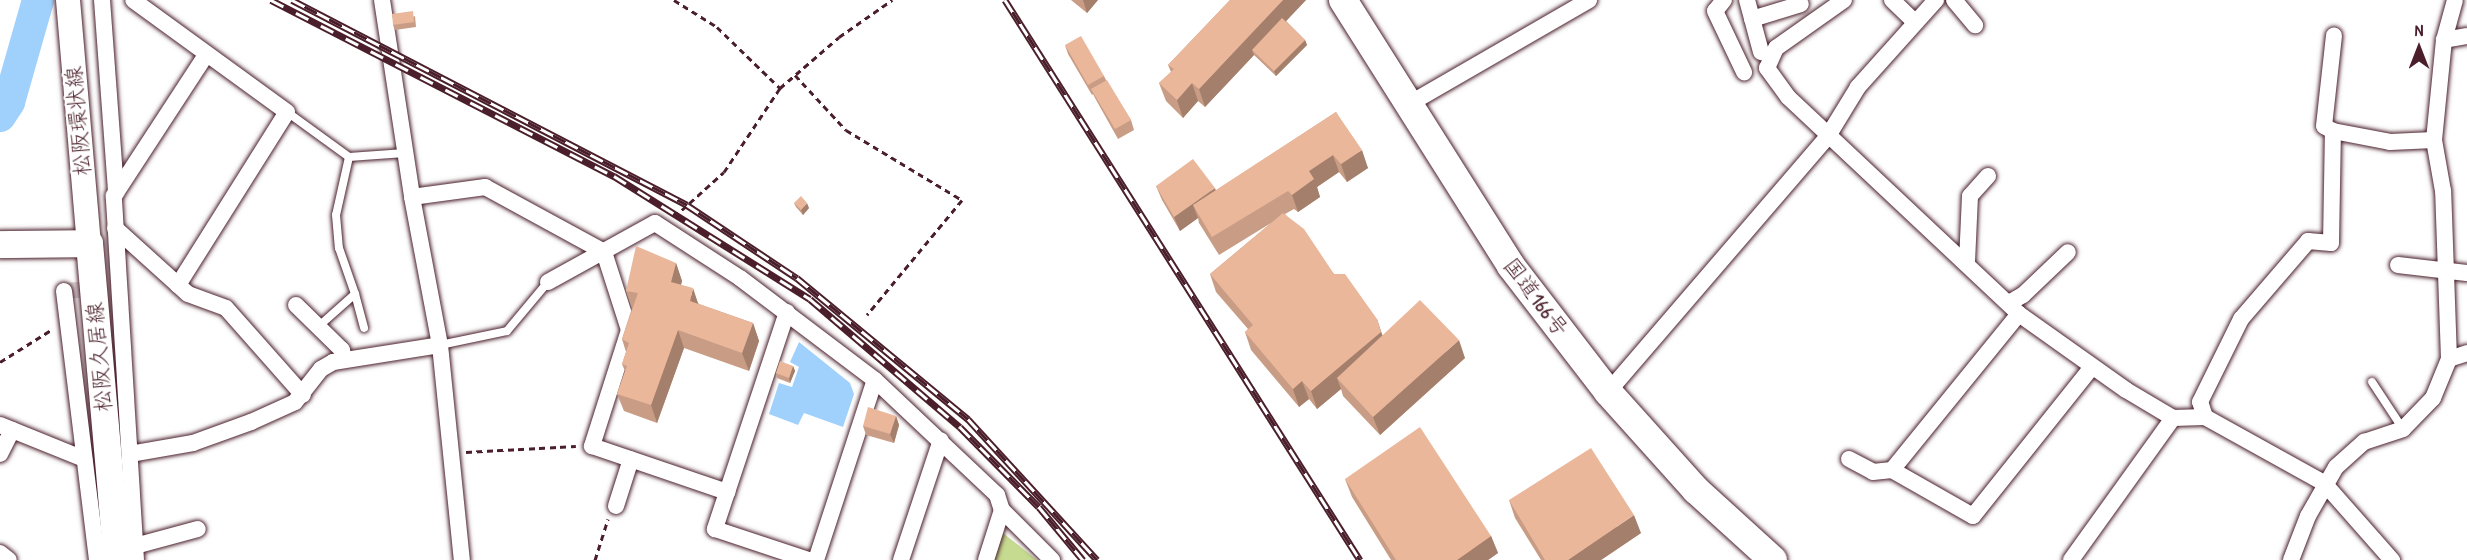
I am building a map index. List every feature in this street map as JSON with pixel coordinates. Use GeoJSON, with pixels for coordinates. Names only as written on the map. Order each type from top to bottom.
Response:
{"type":"FeatureCollection","features":[{"type":"Feature","properties":{"kind":"highway","name":"国道166号"},"geometry":{"type":"LineString","coordinates":[[1343,0],[1511,266],[1608,392],[1696,490],[1773,560]]}},
{"type":"Feature","properties":{"kind":"main road","name":"松阪環状線"},"geometry":{"type":"LineString","coordinates":[[68,0],[88,243]]}},
{"type":"Feature","properties":{"kind":"main road"},"geometry":{"type":"LineString","coordinates":[[0,244],[88,243]]}},
{"type":"Feature","properties":{"kind":"main road","name":"松阪久居線"},"geometry":{"type":"LineString","coordinates":[[88,243],[129,555]]}},
{"type":"Feature","properties":{"kind":"street"},"geometry":{"type":"LineString","coordinates":[[102,0],[116,192],[115,228],[130,454],[129,555],[198,529]]}},
{"type":"Feature","properties":{"kind":"street"},"geometry":{"type":"LineString","coordinates":[[133,0],[206,56],[287,112],[178,285]]}},
{"type":"Feature","properties":{"kind":"street"},"geometry":{"type":"LineString","coordinates":[[382,0],[412,197],[440,345],[462,560]]}},
{"type":"Feature","properties":{"kind":"street"},"geometry":{"type":"LineString","coordinates":[[1409,104],[1567,5],[1589,0]]}},
{"type":"Feature","properties":{"kind":"street"},"geometry":{"type":"LineString","coordinates":[[1724,0],[1715,11],[1744,72]]}},
{"type":"Feature","properties":{"kind":"street"},"geometry":{"type":"LineString","coordinates":[[1747,0],[1761,52]]}},
{"type":"Feature","properties":{"kind":"street"},"geometry":{"type":"LineString","coordinates":[[1844,0],[1776,48],[1767,68],[1788,97],[1967,262],[2014,309],[2092,367],[2173,418],[2205,417],[2324,483],[2392,560]]}},
{"type":"Feature","properties":{"kind":"street"},"geometry":{"type":"LineString","coordinates":[[1892,0],[1915,22]]}},
{"type":"Feature","properties":{"kind":"street"},"geometry":{"type":"LineString","coordinates":[[1608,392],[1828,136],[1858,87],[1936,0]]}},
{"type":"Feature","properties":{"kind":"street"},"geometry":{"type":"LineString","coordinates":[[1954,0],[1975,24]]}},
{"type":"Feature","properties":{"kind":"street"},"geometry":{"type":"LineString","coordinates":[[2291,560],[2324,483],[2364,442],[2403,429],[2433,398],[2449,359],[2444,270],[2443,191],[2434,141],[2444,40],[2455,0]]}},
{"type":"Feature","properties":{"kind":"street"},"geometry":{"type":"LineString","coordinates":[[1752,19],[1802,4]]}},
{"type":"Feature","properties":{"kind":"street"},"geometry":{"type":"LineString","coordinates":[[2334,36],[2324,126],[2333,131],[2390,142],[2434,141]]}},
{"type":"Feature","properties":{"kind":"street"},"geometry":{"type":"LineString","coordinates":[[2444,40],[2467,36]]}},
{"type":"Feature","properties":{"kind":"street"},"geometry":{"type":"LineString","coordinates":[[116,192],[206,56]]}},
{"type":"Feature","properties":{"kind":"street"},"geometry":{"type":"LineString","coordinates":[[2205,417],[2200,402],[2241,319],[2308,241],[2331,243],[2333,131]]}},
{"type":"Feature","properties":{"kind":"street"},"geometry":{"type":"LineString","coordinates":[[1967,262],[1970,196],[1988,176]]}},
{"type":"Feature","properties":{"kind":"street"},"geometry":{"type":"LineString","coordinates":[[412,197],[485,188],[604,252],[629,330],[592,446],[727,492]]}},
{"type":"Feature","properties":{"kind":"street"},"geometry":{"type":"LineString","coordinates":[[548,282],[655,223],[787,312],[875,380],[941,440],[996,495],[1002,510],[1052,560]]}},
{"type":"Feature","properties":{"kind":"street"},"geometry":{"type":"LineString","coordinates":[[115,228],[188,294],[226,308],[303,395]]}},
{"type":"Feature","properties":{"kind":"street"},"geometry":{"type":"LineString","coordinates":[[1892,470],[2023,295],[2068,252]]}},
{"type":"Feature","properties":{"kind":"street"},"geometry":{"type":"LineString","coordinates":[[2398,265],[2467,273]]}},
{"type":"Feature","properties":{"kind":"street"},"geometry":{"type":"LineString","coordinates":[[64,291],[97,560]]}},
{"type":"Feature","properties":{"kind":"street"},"geometry":{"type":"LineString","coordinates":[[296,304],[342,350],[344,360]]}},
{"type":"Feature","properties":{"kind":"street"},"geometry":{"type":"LineString","coordinates":[[787,312],[715,529],[808,560]]}},
{"type":"Feature","properties":{"kind":"street"},"geometry":{"type":"LineString","coordinates":[[130,454],[215,437],[303,395],[321,369],[344,360],[440,345]]}},
{"type":"Feature","properties":{"kind":"street"},"geometry":{"type":"LineString","coordinates":[[2449,359],[2467,353]]}},
{"type":"Feature","properties":{"kind":"street"},"geometry":{"type":"LineString","coordinates":[[1849,459],[1874,471],[1892,470],[1973,516],[2092,367]]}},
{"type":"Feature","properties":{"kind":"street"},"geometry":{"type":"LineString","coordinates":[[816,560],[875,380]]}},
{"type":"Feature","properties":{"kind":"street"},"geometry":{"type":"LineString","coordinates":[[2077,558],[2173,418]]}},
{"type":"Feature","properties":{"kind":"street"},"geometry":{"type":"LineString","coordinates":[[0,454],[6,428],[84,459]]}},
{"type":"Feature","properties":{"kind":"street"},"geometry":{"type":"LineString","coordinates":[[901,560],[941,440]]}},
{"type":"Feature","properties":{"kind":"street"},"geometry":{"type":"LineString","coordinates":[[616,506],[631,459]]}},
{"type":"Feature","properties":{"kind":"street"},"geometry":{"type":"LineString","coordinates":[[986,560],[1002,510]]}},
{"type":"Feature","properties":{"kind":"street"},"geometry":{"type":"LineString","coordinates":[[0,553],[9,560]]}},
{"type":"Feature","properties":{"kind":"lane"},"geometry":{"type":"LineString","coordinates":[[287,112],[349,157],[405,153]]}},
{"type":"Feature","properties":{"kind":"lane"},"geometry":{"type":"LineString","coordinates":[[349,157],[336,215],[339,248],[356,294],[364,328]]}},
{"type":"Feature","properties":{"kind":"lane"},"geometry":{"type":"LineString","coordinates":[[440,345],[507,332],[548,282]]}},
{"type":"Feature","properties":{"kind":"lane"},"geometry":{"type":"LineString","coordinates":[[319,326],[356,294]]}},
{"type":"Feature","properties":{"kind":"lane"},"geometry":{"type":"LineString","coordinates":[[2372,382],[2403,429]]}},
{"type":"Feature","properties":{"kind":"path"},"geometry":{"type":"LineString","coordinates":[[674,0],[717,27],[780,88]]}},
{"type":"Feature","properties":{"kind":"path"},"geometry":{"type":"LineString","coordinates":[[660,227],[724,172],[780,88],[874,10],[892,0]]}},
{"type":"Feature","properties":{"kind":"path"},"geometry":{"type":"LineString","coordinates":[[795,75],[846,130],[962,200],[867,315]]}},
{"type":"Feature","properties":{"kind":"path"},"geometry":{"type":"LineString","coordinates":[[0,362],[39,335],[68,326]]}},
{"type":"Feature","properties":{"kind":"path"},"geometry":{"type":"LineString","coordinates":[[452,453],[592,446]]}},
{"type":"Feature","properties":{"kind":"path"},"geometry":{"type":"LineString","coordinates":[[595,560],[611,507],[616,506]]}},
{"type":"Feature","properties":{"kind":"green space"},"geometry":{"type":"Polygon","coordinates":[[[1003,533],[1037,560],[994,560],[1003,533]]]}},
{"type":"Feature","properties":{"kind":"water"},"geometry":{"type":"Polygon","coordinates":[[[799,342],[850,383],[854,394],[843,427],[804,413],[798,425],[769,414],[779,383],[792,387],[799,367],[790,362],[799,342]]]}},
{"type":"Feature","properties":{"kind":"building"},"geometry":{"type":"Polygon","coordinates":[[[1230,0],[1283,0],[1199,89],[1192,83],[1177,100],[1159,83],[1174,69],[1168,65],[1230,0]]]}},
{"type":"Feature","properties":{"kind":"building"},"geometry":{"type":"Polygon","coordinates":[[[413,11],[414,22],[393,25],[392,14],[413,11]]]}},
{"type":"Feature","properties":{"kind":"building"},"geometry":{"type":"Polygon","coordinates":[[[1282,18],[1305,40],[1274,71],[1252,50],[1282,18]]]}},
{"type":"Feature","properties":{"kind":"building"},"geometry":{"type":"Polygon","coordinates":[[[1081,36],[1104,76],[1088,85],[1065,45],[1081,36]]]}},
{"type":"Feature","properties":{"kind":"building"},"geometry":{"type":"Polygon","coordinates":[[[1107,80],[1131,120],[1115,129],[1091,89],[1107,80]]]}},
{"type":"Feature","properties":{"kind":"building"},"geometry":{"type":"Polygon","coordinates":[[[1336,112],[1362,150],[1341,164],[1333,155],[1309,171],[1314,179],[1292,195],[1288,191],[1212,237],[1193,205],[1336,112]]]}},
{"type":"Feature","properties":{"kind":"building"},"geometry":{"type":"Polygon","coordinates":[[[1193,159],[1215,188],[1174,217],[1156,186],[1193,159]]]}},
{"type":"Feature","properties":{"kind":"building"},"geometry":{"type":"Polygon","coordinates":[[[801,196],[807,203],[801,210],[794,203],[801,196]]]}},
{"type":"Feature","properties":{"kind":"building"},"geometry":{"type":"Polygon","coordinates":[[[1283,213],[1304,229],[1334,274],[1345,274],[1377,319],[1381,332],[1311,391],[1302,381],[1293,389],[1245,332],[1253,325],[1210,274],[1283,213]]]}},
{"type":"Feature","properties":{"kind":"building"},"geometry":{"type":"Polygon","coordinates":[[[636,246],[676,263],[671,282],[693,288],[690,301],[753,323],[742,353],[678,330],[651,405],[617,394],[627,366],[622,364],[629,343],[622,339],[638,293],[626,291],[636,246]]]}},
{"type":"Feature","properties":{"kind":"building"},"geometry":{"type":"Polygon","coordinates":[[[1420,300],[1459,340],[1373,417],[1337,378],[1420,300]]]}},
{"type":"Feature","properties":{"kind":"building"},"geometry":{"type":"Polygon","coordinates":[[[780,361],[793,366],[789,378],[776,373],[780,361]]]}},
{"type":"Feature","properties":{"kind":"building"},"geometry":{"type":"Polygon","coordinates":[[[868,407],[896,416],[890,434],[863,426],[868,407]]]}},
{"type":"Feature","properties":{"kind":"building"},"geometry":{"type":"Polygon","coordinates":[[[1420,427],[1491,536],[1457,560],[1396,560],[1345,479],[1420,427]]]}},
{"type":"Feature","properties":{"kind":"building"},"geometry":{"type":"Polygon","coordinates":[[[1591,448],[1634,515],[1568,560],[1545,560],[1509,500],[1591,448]]]}},
{"type":"Feature","properties":{"kind":"waterway"},"geometry":{"type":"LineString","coordinates":[[0,116],[9,102],[38,0]]}},
{"type":"Feature","properties":{"kind":"tunnel"},"geometry":{"type":"LineString","coordinates":[[64,291],[121,287]]}},
{"type":"Feature","properties":{"kind":"railway"},"geometry":{"type":"LineString","coordinates":[[271,0],[614,176],[810,299],[960,427],[1039,507],[1083,560]]}},
{"type":"Feature","properties":{"kind":"railway"},"geometry":{"type":"LineString","coordinates":[[292,0],[687,205],[797,278],[968,419],[1097,560]]}},
{"type":"Feature","properties":{"kind":"railway"},"geometry":{"type":"LineString","coordinates":[[1005,0],[1360,560]]}}]}
